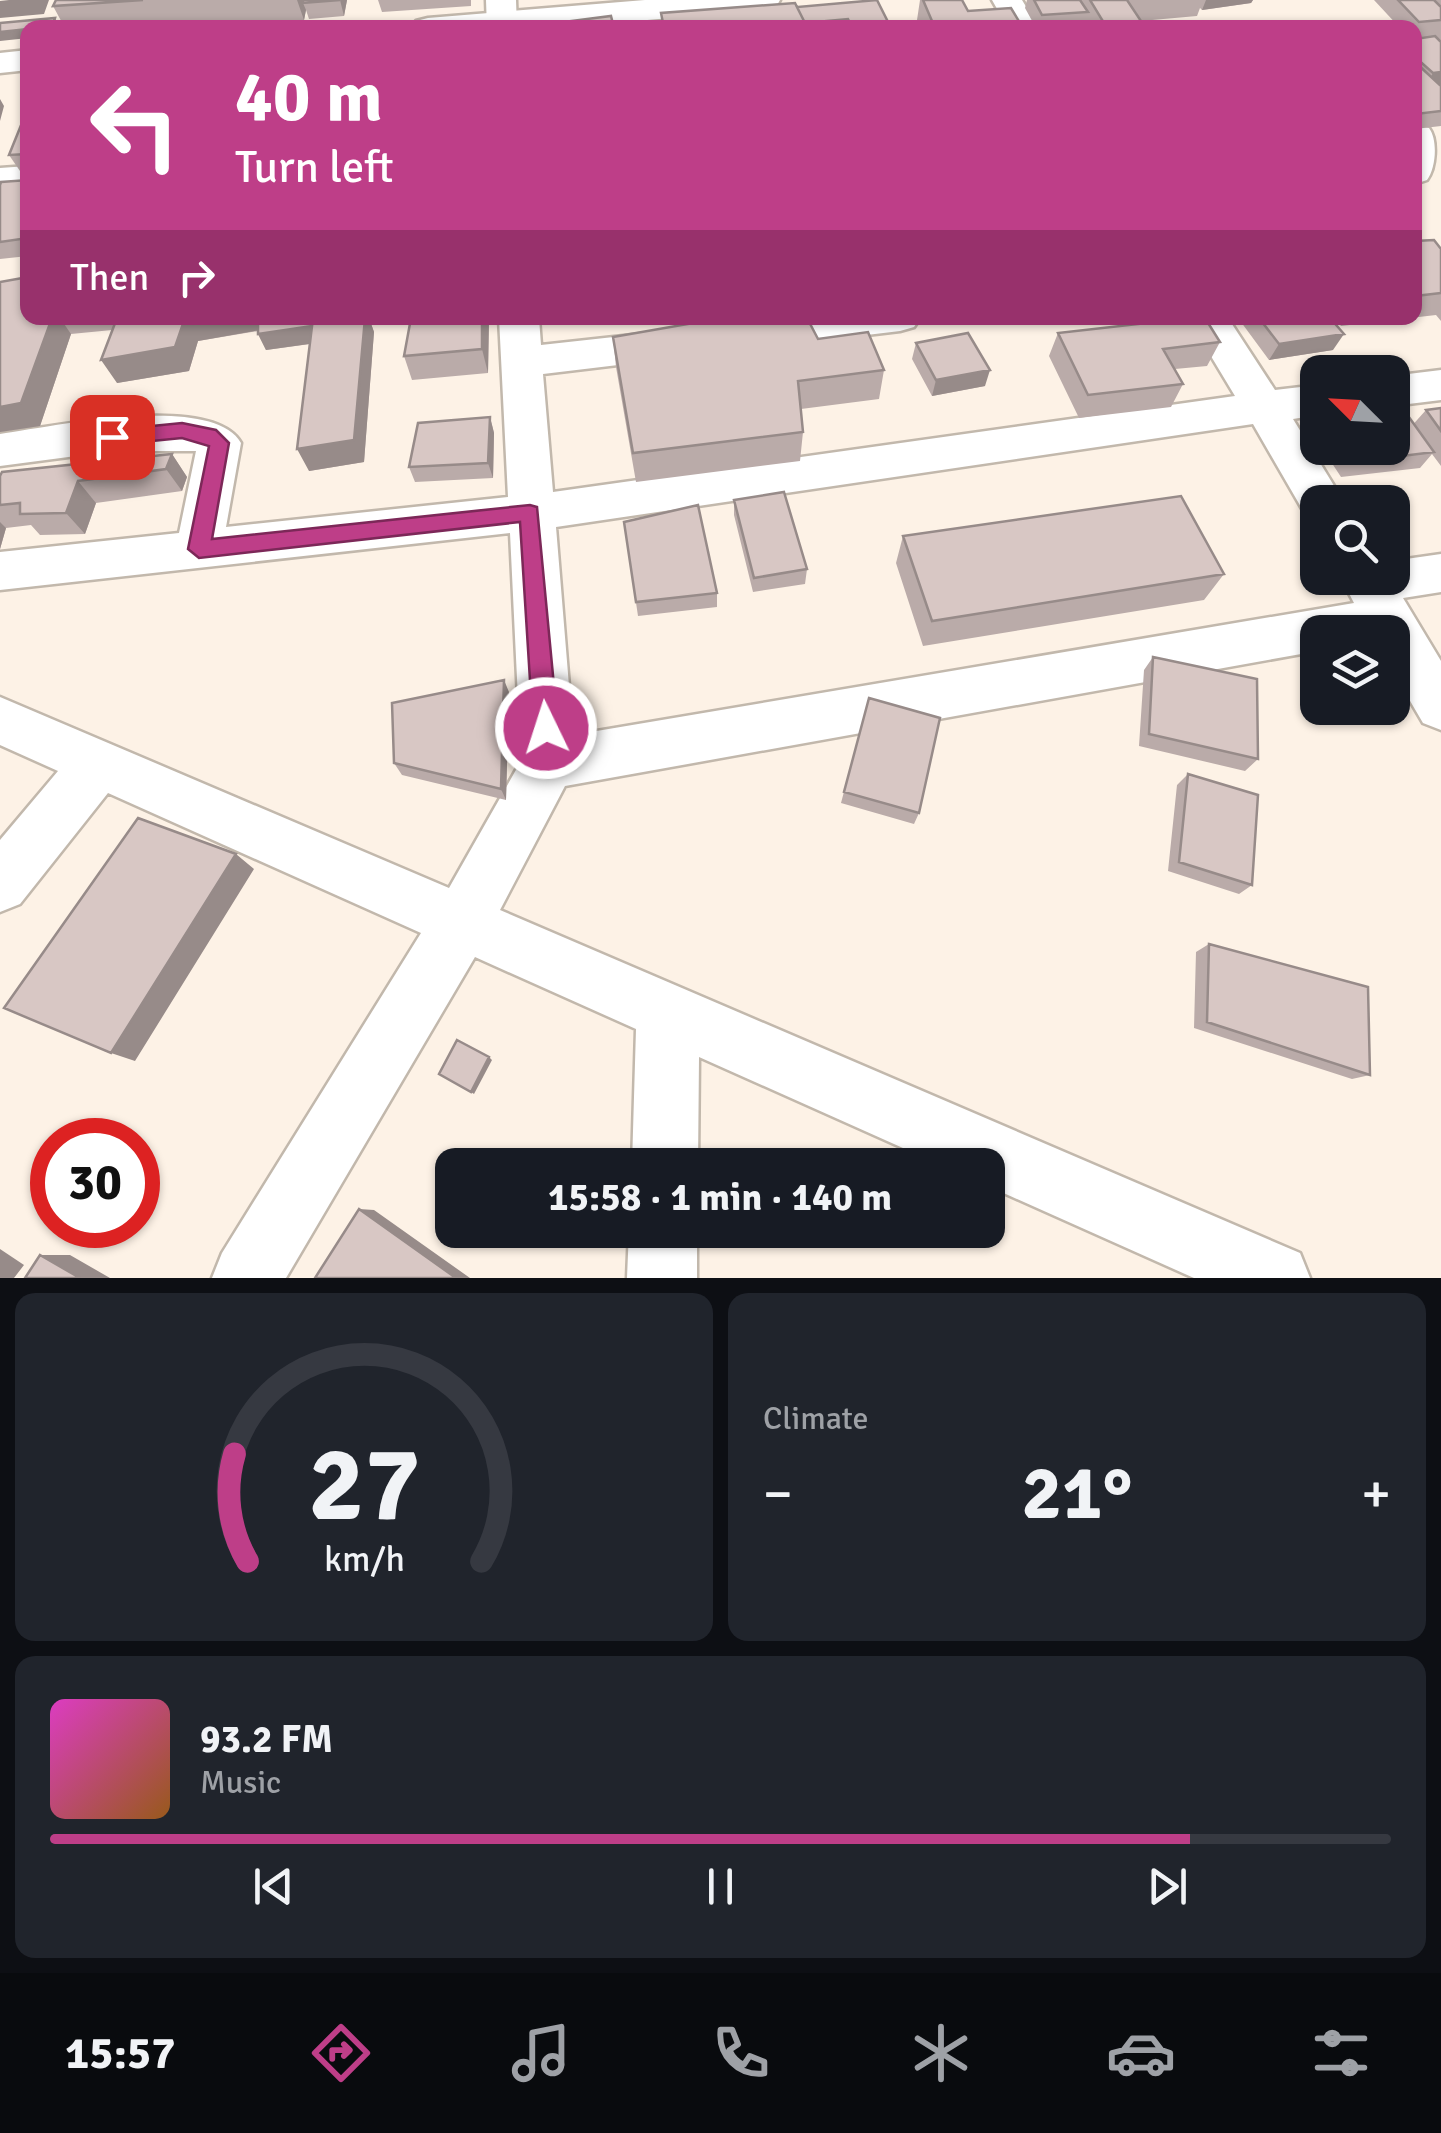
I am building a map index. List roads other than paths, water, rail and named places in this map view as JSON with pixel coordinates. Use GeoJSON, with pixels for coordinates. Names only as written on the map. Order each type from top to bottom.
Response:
{"type":"FeatureCollection","features":[{"type":"Feature","properties":{"kind":"street"},"geometry":{"type":"LineString","coordinates":[[502,16],[764,0]]}},
{"type":"Feature","properties":{"kind":"street"},"geometry":{"type":"LineString","coordinates":[[246,1278],[462,922],[548,764],[520,340],[779,325]]}},
{"type":"Feature","properties":{"kind":"street"},"geometry":{"type":"LineString","coordinates":[[1212,325],[1310,485]]}},
{"type":"Feature","properties":{"kind":"street"},"geometry":{"type":"LineString","coordinates":[[1410,389],[1441,385]]}},
{"type":"Feature","properties":{"kind":"street"},"geometry":{"type":"LineString","coordinates":[[0,571],[530,513],[1300,402]]}},
{"type":"Feature","properties":{"kind":"street"},"geometry":{"type":"LineString","coordinates":[[0,450],[165,432],[210,435],[219,443],[199,549]]}},
{"type":"Feature","properties":{"kind":"street"},"geometry":{"type":"LineString","coordinates":[[1410,582],[1441,573]]}},
{"type":"Feature","properties":{"kind":"street"},"geometry":{"type":"LineString","coordinates":[[548,764],[1364,595]]}},
{"type":"Feature","properties":{"kind":"street"},"geometry":{"type":"LineString","coordinates":[[1375,595],[1441,707]]}},
{"type":"Feature","properties":{"kind":"street"},"geometry":{"type":"LineString","coordinates":[[0,720],[1275,1278]]}},
{"type":"Feature","properties":{"kind":"street"},"geometry":{"type":"LineString","coordinates":[[0,884],[99,763]]}},
{"type":"Feature","properties":{"kind":"street"},"geometry":{"type":"LineString","coordinates":[[665,1148],[668,1012]]}},
{"type":"Feature","properties":{"kind":"street"},"geometry":{"type":"LineString","coordinates":[[662,1278],[663,1248]]}}]}
